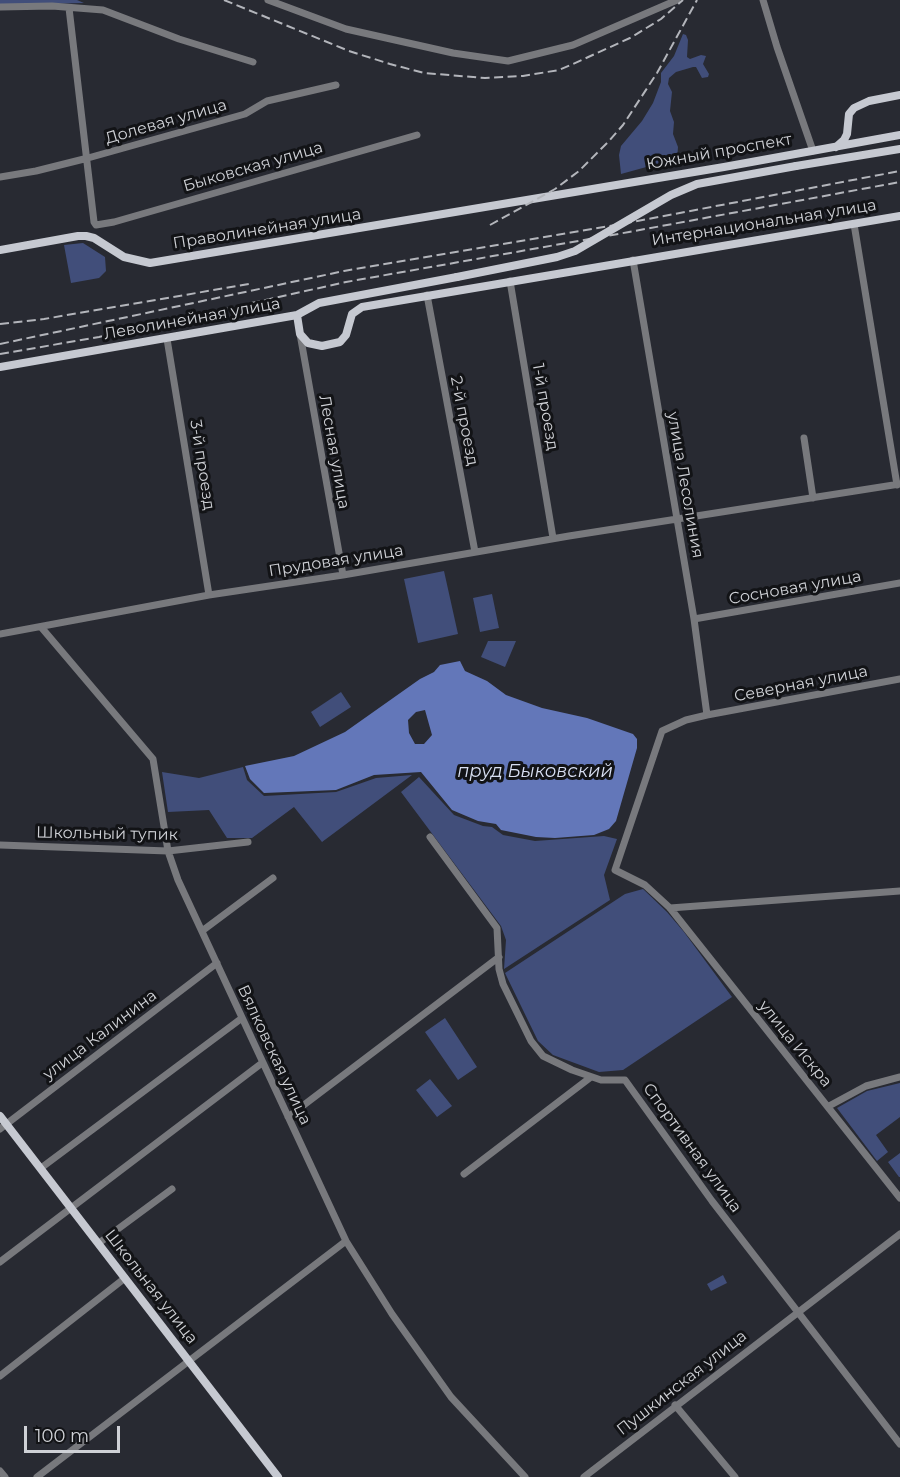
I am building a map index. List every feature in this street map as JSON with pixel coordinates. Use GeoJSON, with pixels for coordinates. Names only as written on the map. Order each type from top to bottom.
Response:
{"type":"FeatureCollection","features":[{"type":"Feature","properties":{"kind":"main road"},"geometry":{"type":"LineString","coordinates":[[836,147],[844,140],[849,114],[860,104],[900,95]]}},
{"type":"Feature","properties":{"kind":"main road"},"geometry":{"type":"LineString","coordinates":[[847,128],[854,137],[865,142]]}},
{"type":"Feature","properties":{"kind":"main road","name":"Южный проспект"},"geometry":{"type":"LineString","coordinates":[[543,197],[900,135]]}},
{"type":"Feature","properties":{"kind":"main road"},"geometry":{"type":"LineString","coordinates":[[297,315],[319,303],[557,258],[575,251],[663,199],[697,184],[900,149]]}},
{"type":"Feature","properties":{"kind":"main road","name":"Праволинейная улица"},"geometry":{"type":"LineString","coordinates":[[0,250],[86,236],[94,238],[124,257],[150,263],[543,197]]}},
{"type":"Feature","properties":{"kind":"main road","name":"Интернациональная улица"},"geometry":{"type":"LineString","coordinates":[[633,260],[900,216]]}},
{"type":"Feature","properties":{"kind":"main road"},"geometry":{"type":"LineString","coordinates":[[300,334],[308,343],[314,345],[322,346],[340,342],[345,335],[352,314],[357,309],[633,260]]}},
{"type":"Feature","properties":{"kind":"main road","name":"Леволинейная улица"},"geometry":{"type":"LineString","coordinates":[[0,367],[297,315],[300,334]]}},
{"type":"Feature","properties":{"kind":"main road","name":"Школьная улица"},"geometry":{"type":"LineString","coordinates":[[0,1116],[3,1127],[40,1168],[99,1243],[278,1477]]}},
{"type":"Feature","properties":{"kind":"street"},"geometry":{"type":"LineString","coordinates":[[268,0],[345,29],[453,53],[508,61],[573,45],[677,0]]}},
{"type":"Feature","properties":{"kind":"street"},"geometry":{"type":"LineString","coordinates":[[763,0],[813,151]]}},
{"type":"Feature","properties":{"kind":"street"},"geometry":{"type":"LineString","coordinates":[[0,7],[52,6],[103,10],[179,39],[253,62]]}},
{"type":"Feature","properties":{"kind":"street"},"geometry":{"type":"LineString","coordinates":[[69,8],[88,158]]}},
{"type":"Feature","properties":{"kind":"street","name":"Долевая улица"},"geometry":{"type":"LineString","coordinates":[[0,177],[88,158],[245,114],[267,101],[336,85]]}},
{"type":"Feature","properties":{"kind":"street","name":"Быковская улица"},"geometry":{"type":"LineString","coordinates":[[88,158],[96,225],[114,222],[417,135]]}},
{"type":"Feature","properties":{"kind":"street"},"geometry":{"type":"LineString","coordinates":[[854,224],[899,484]]}},
{"type":"Feature","properties":{"kind":"street","name":"улица Лесолиния"},"geometry":{"type":"LineString","coordinates":[[633,260],[678,520],[707,715]]}},
{"type":"Feature","properties":{"kind":"street","name":"1-й проезд"},"geometry":{"type":"LineString","coordinates":[[510,281],[553,538]]}},
{"type":"Feature","properties":{"kind":"street","name":"2-й проезд"},"geometry":{"type":"LineString","coordinates":[[427,295],[475,552]]}},
{"type":"Feature","properties":{"kind":"street","name":"Лесная улица"},"geometry":{"type":"LineString","coordinates":[[300,334],[343,575]]}},
{"type":"Feature","properties":{"kind":"street","name":"3-й проезд"},"geometry":{"type":"LineString","coordinates":[[167,339],[209,595]]}},
{"type":"Feature","properties":{"kind":"street"},"geometry":{"type":"LineString","coordinates":[[804,438],[813,498]]}},
{"type":"Feature","properties":{"kind":"street","name":"Прудовая улица"},"geometry":{"type":"LineString","coordinates":[[0,634],[209,595],[899,484]]}},
{"type":"Feature","properties":{"kind":"street","name":"Сосновая улица"},"geometry":{"type":"LineString","coordinates":[[694,620],[900,583]]}},
{"type":"Feature","properties":{"kind":"street","name":"Вялковская улица"},"geometry":{"type":"LineString","coordinates":[[41,627],[153,759],[168,851],[178,880],[346,1241],[392,1314],[451,1397],[525,1477]]}},
{"type":"Feature","properties":{"kind":"street","name":"Северная улица"},"geometry":{"type":"LineString","coordinates":[[670,908],[645,885],[615,870],[662,731],[686,720],[707,715],[900,679]]}},
{"type":"Feature","properties":{"kind":"street","name":"Спортивная улица"},"geometry":{"type":"LineString","coordinates":[[430,837],[497,928],[503,984],[531,1041],[543,1056],[591,1077],[601,1080],[625,1080],[712,1201],[900,1444]]}},
{"type":"Feature","properties":{"kind":"street","name":"Школьный тупик"},"geometry":{"type":"LineString","coordinates":[[0,845],[168,851],[248,842]]}},
{"type":"Feature","properties":{"kind":"street"},"geometry":{"type":"LineString","coordinates":[[202,931],[273,878]]}},
{"type":"Feature","properties":{"kind":"street"},"geometry":{"type":"LineString","coordinates":[[670,908],[900,891]]}},
{"type":"Feature","properties":{"kind":"street","name":"улица Искра"},"geometry":{"type":"LineString","coordinates":[[670,908],[900,1197]]}},
{"type":"Feature","properties":{"kind":"street"},"geometry":{"type":"LineString","coordinates":[[288,1117],[499,957]]}},
{"type":"Feature","properties":{"kind":"street","name":"улица Калинина"},"geometry":{"type":"LineString","coordinates":[[3,1127],[217,963]]}},
{"type":"Feature","properties":{"kind":"street"},"geometry":{"type":"LineString","coordinates":[[40,1168],[242,1018]]}},
{"type":"Feature","properties":{"kind":"street"},"geometry":{"type":"LineString","coordinates":[[0,1262],[262,1063]]}},
{"type":"Feature","properties":{"kind":"street"},"geometry":{"type":"LineString","coordinates":[[465,1174],[591,1077]]}},
{"type":"Feature","properties":{"kind":"street"},"geometry":{"type":"LineString","coordinates":[[829,1106],[866,1086],[900,1077]]}},
{"type":"Feature","properties":{"kind":"street"},"geometry":{"type":"LineString","coordinates":[[99,1243],[172,1189]]}},
{"type":"Feature","properties":{"kind":"street","name":"Пушкинская улица"},"geometry":{"type":"LineString","coordinates":[[584,1477],[900,1234]]}},
{"type":"Feature","properties":{"kind":"street"},"geometry":{"type":"LineString","coordinates":[[37,1477],[346,1241]]}},
{"type":"Feature","properties":{"kind":"street"},"geometry":{"type":"LineString","coordinates":[[0,1376],[126,1278]]}},
{"type":"Feature","properties":{"kind":"street"},"geometry":{"type":"LineString","coordinates":[[675,1405],[735,1477]]}},
{"type":"Feature","properties":{"kind":"street"},"geometry":{"type":"LineString","coordinates":[[0,1471],[5,1477]]}},
{"type":"Feature","properties":{"kind":"shaded area"},"geometry":{"type":"Polygon","coordinates":[[[0,0],[77,0],[84,3],[0,5],[0,0]]]}},
{"type":"Feature","properties":{"kind":"shaded area"},"geometry":{"type":"Polygon","coordinates":[[[683,34],[688,40],[687,57],[690,59],[701,55],[706,56],[703,64],[709,74],[708,77],[702,78],[696,67],[693,67],[676,72],[669,78],[668,84],[672,92],[670,111],[674,122],[673,134],[678,147],[677,160],[669,164],[650,166],[621,174],[619,155],[621,146],[642,121],[653,103],[661,82],[661,73],[674,56],[683,34]]]}},
{"type":"Feature","properties":{"kind":"shaded area"},"geometry":{"type":"Polygon","coordinates":[[[83,243],[105,257],[106,271],[99,278],[71,283],[64,245],[83,243]]]}},
{"type":"Feature","properties":{"kind":"shaded area"},"geometry":{"type":"Polygon","coordinates":[[[444,571],[458,634],[418,643],[404,579],[444,571]]]}},
{"type":"Feature","properties":{"kind":"shaded area"},"geometry":{"type":"Polygon","coordinates":[[[492,594],[499,628],[480,632],[473,598],[492,594]]]}},
{"type":"Feature","properties":{"kind":"shaded area"},"geometry":{"type":"Polygon","coordinates":[[[488,641],[516,641],[505,667],[481,657],[488,641]]]}},
{"type":"Feature","properties":{"kind":"shaded area"},"geometry":{"type":"Polygon","coordinates":[[[341,692],[351,707],[320,727],[311,712],[341,692]]]}},
{"type":"Feature","properties":{"kind":"shaded area"},"geometry":{"type":"Polygon","coordinates":[[[243,767],[247,780],[264,796],[336,792],[376,778],[412,775],[322,842],[294,807],[252,838],[227,838],[209,810],[168,812],[162,772],[199,778],[243,767]]]}},
{"type":"Feature","properties":{"kind":"shaded area"},"geometry":{"type":"Polygon","coordinates":[[[419,777],[454,815],[492,827],[503,835],[535,841],[604,836],[617,839],[604,875],[610,900],[504,969],[506,940],[501,926],[401,792],[419,777]]]}},
{"type":"Feature","properties":{"kind":"shaded area"},"geometry":{"type":"Polygon","coordinates":[[[643,889],[684,932],[732,997],[623,1070],[599,1072],[553,1055],[538,1041],[505,973],[625,894],[643,889]]]}},
{"type":"Feature","properties":{"kind":"shaded area"},"geometry":{"type":"Polygon","coordinates":[[[445,1018],[477,1067],[458,1080],[425,1032],[445,1018]]]}},
{"type":"Feature","properties":{"kind":"shaded area"},"geometry":{"type":"Polygon","coordinates":[[[430,1079],[452,1106],[437,1117],[416,1090],[430,1079]]]}},
{"type":"Feature","properties":{"kind":"shaded area"},"geometry":{"type":"Polygon","coordinates":[[[900,1083],[900,1117],[876,1135],[888,1152],[877,1161],[837,1108],[867,1091],[900,1083]]]}},
{"type":"Feature","properties":{"kind":"shaded area"},"geometry":{"type":"Polygon","coordinates":[[[900,1153],[900,1177],[899,1177],[888,1162],[900,1153]]]}},
{"type":"Feature","properties":{"kind":"shaded area"},"geometry":{"type":"Polygon","coordinates":[[[723,1275],[727,1283],[711,1291],[707,1284],[723,1275]]]}},
{"type":"Feature","properties":{"kind":"water","name":"пруд Быковский"},"geometry":{"type":"Polygon","coordinates":[[[460,661],[465,671],[487,681],[506,695],[542,708],[587,718],[633,734],[637,739],[637,748],[616,821],[609,829],[594,835],[555,838],[501,830],[496,824],[478,821],[452,810],[421,772],[374,775],[336,790],[264,793],[250,779],[245,766],[294,756],[345,732],[420,679],[434,672],[440,665],[460,661]],[[425,710],[416,712],[408,720],[409,733],[415,744],[424,744],[432,735],[425,710]]]}},
{"type":"Feature","properties":{"kind":"railway"},"geometry":{"type":"LineString","coordinates":[[224,0],[349,51],[390,64],[424,73],[485,78],[523,76],[559,70],[630,38],[661,19],[683,0]]}},
{"type":"Feature","properties":{"kind":"railway"},"geometry":{"type":"LineString","coordinates":[[490,225],[555,189],[579,171],[609,141],[623,125],[657,73],[697,0]]}},
{"type":"Feature","properties":{"kind":"railway"},"geometry":{"type":"LineString","coordinates":[[0,344],[344,271],[627,223],[900,171]]}},
{"type":"Feature","properties":{"kind":"railway"},"geometry":{"type":"LineString","coordinates":[[0,354],[99,337],[346,282],[900,182]]}},
{"type":"Feature","properties":{"kind":"railway"},"geometry":{"type":"LineString","coordinates":[[0,324],[44,319],[249,284]]}}]}
